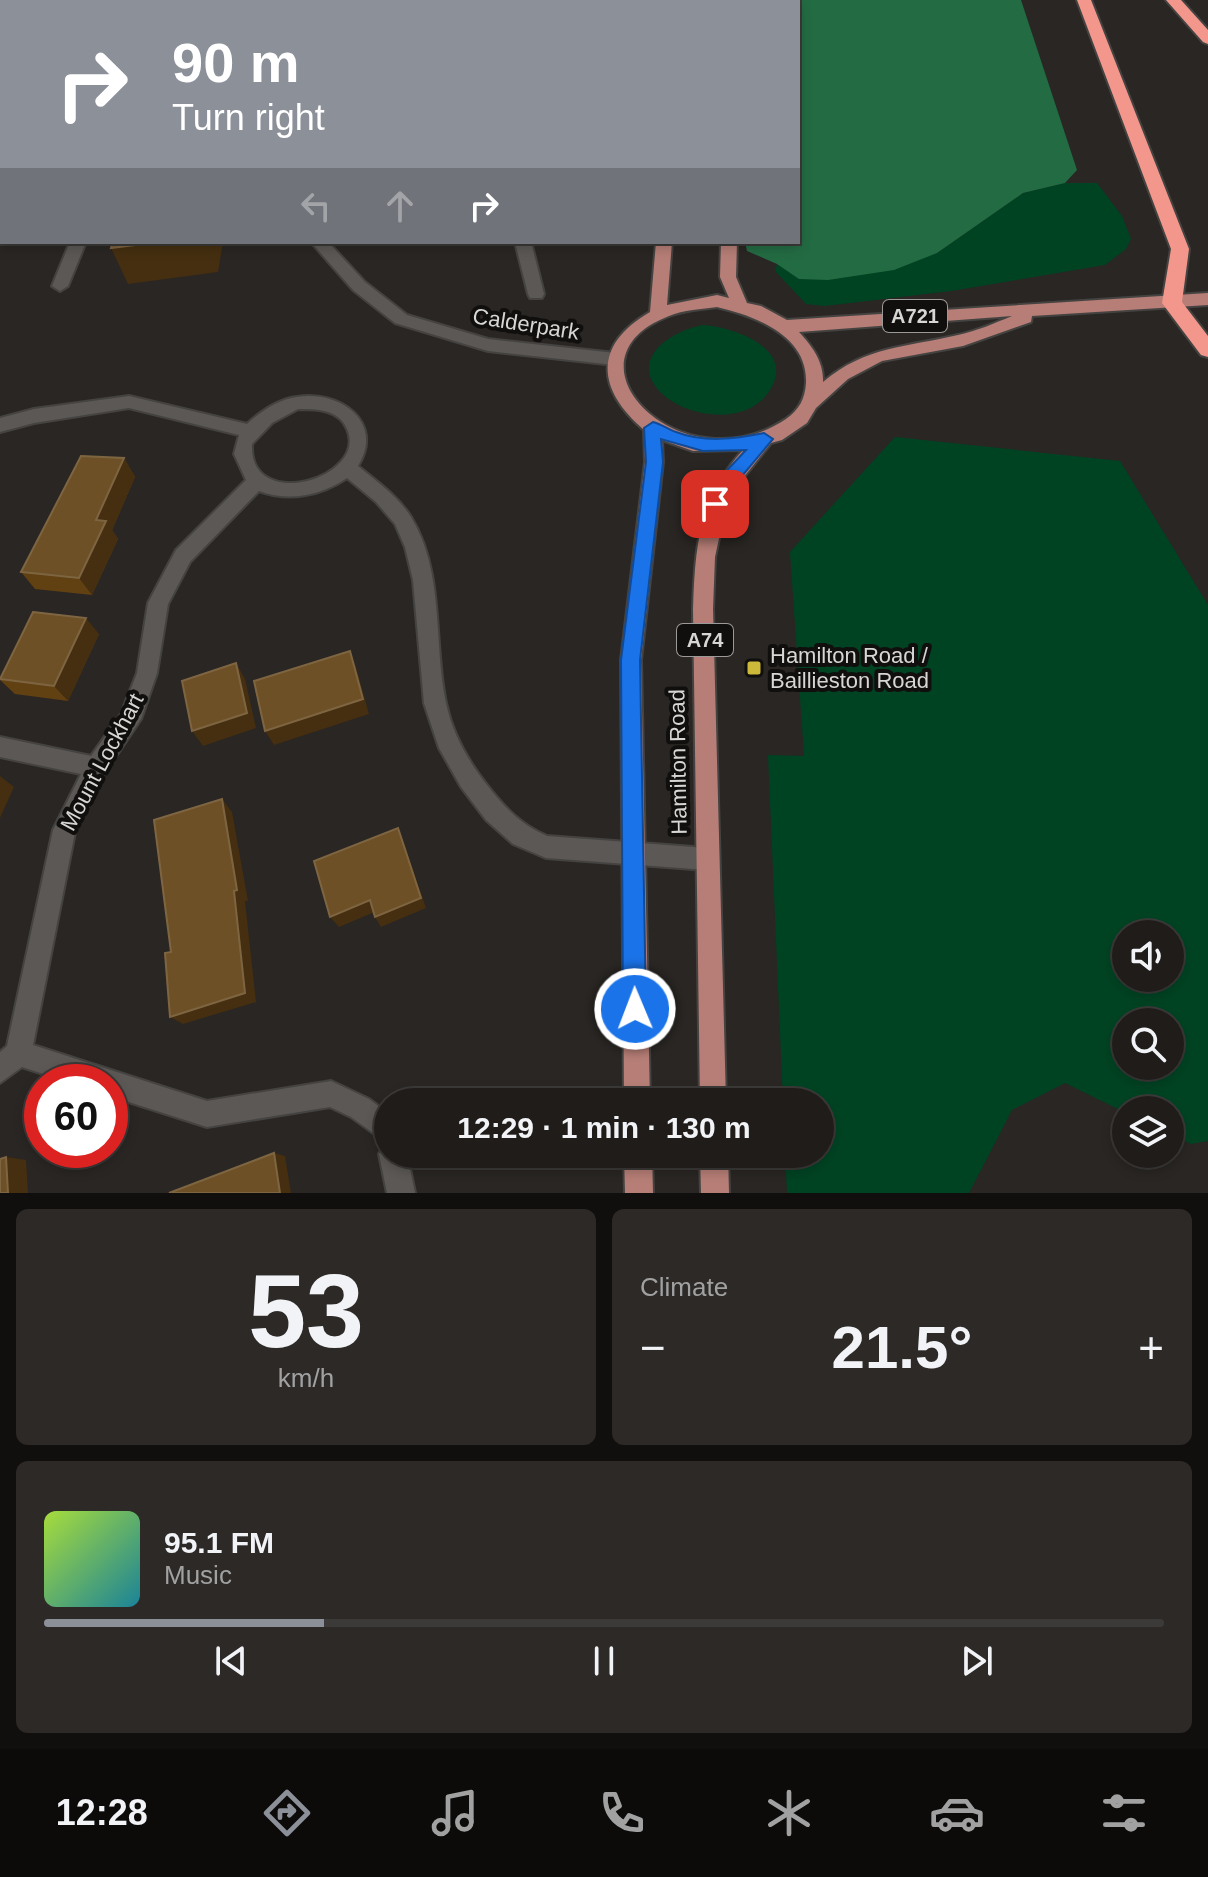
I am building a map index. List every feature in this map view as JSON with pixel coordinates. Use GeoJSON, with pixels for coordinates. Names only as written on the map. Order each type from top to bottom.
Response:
{"type":"FeatureCollection","features":[{"type":"Feature","properties":{"kind":"highway"},"geometry":{"type":"LineString","coordinates":[[1084,0],[1180,249],[1172,303],[1208,350]]}},
{"type":"Feature","properties":{"kind":"highway"},"geometry":{"type":"LineString","coordinates":[[1173,0],[1208,39]]}},
{"type":"Feature","properties":{"kind":"main road"},"geometry":{"type":"LineString","coordinates":[[658,311],[664,244]]}},
{"type":"Feature","properties":{"kind":"main road"},"geometry":{"type":"LineString","coordinates":[[729,244],[728,277],[739,303]]}},
{"type":"Feature","properties":{"kind":"main road","name":"A721"},"geometry":{"type":"LineString","coordinates":[[787,326],[822,327],[925,315],[1044,311],[1208,299]]}},
{"type":"Feature","properties":{"kind":"main road","name":"A721"},"geometry":{"type":"LineString","coordinates":[[809,404],[816,379],[813,359],[803,341],[769,314],[739,303],[686,303],[658,311],[635,326],[620,345],[615,359],[617,387],[628,406],[653,428],[672,437],[703,445],[736,445],[783,431],[842,375],[878,356],[963,340],[1044,311]]}},
{"type":"Feature","properties":{"kind":"main road","name":"Hamilton Road"},"geometry":{"type":"LineString","coordinates":[[637,1088],[631,854],[631,660],[654,462],[653,428]]}},
{"type":"Feature","properties":{"kind":"main road","name":"Hamilton Road"},"geometry":{"type":"LineString","coordinates":[[713,1088],[704,599],[707,537],[715,504],[724,485],[764,439]]}},
{"type":"Feature","properties":{"kind":"main road"},"geometry":{"type":"LineString","coordinates":[[638,1168],[639,1193]]}},
{"type":"Feature","properties":{"kind":"main road"},"geometry":{"type":"LineString","coordinates":[[714,1168],[715,1193]]}},
{"type":"Feature","properties":{"kind":"street"},"geometry":{"type":"LineString","coordinates":[[60,286],[77,244]]}},
{"type":"Feature","properties":{"kind":"street","name":"Calderpark"},"geometry":{"type":"LineString","coordinates":[[321,244],[359,286],[401,319],[488,345],[615,359]]}},
{"type":"Feature","properties":{"kind":"street"},"geometry":{"type":"LineString","coordinates":[[524,244],[536,294]]}},
{"type":"Feature","properties":{"kind":"street"},"geometry":{"type":"LineString","coordinates":[[0,425],[34,416],[129,402],[250,431]]}},
{"type":"Feature","properties":{"kind":"street"},"geometry":{"type":"LineString","coordinates":[[297,403],[325,404],[345,412],[357,425],[360,445],[347,468],[319,486],[288,491],[257,481],[242,457],[243,445],[250,431],[277,410],[297,403]]}},
{"type":"Feature","properties":{"kind":"street"},"geometry":{"type":"LineString","coordinates":[[347,468],[383,497],[403,520],[415,547],[423,580],[435,703],[447,741],[469,780],[494,812],[521,836],[546,847],[707,859]]}},
{"type":"Feature","properties":{"kind":"street","name":"Mount Lockhart"},"geometry":{"type":"LineString","coordinates":[[9,1062],[64,830],[96,767],[130,719],[147,673],[158,603],[183,556],[257,481]]}},
{"type":"Feature","properties":{"kind":"street"},"geometry":{"type":"LineString","coordinates":[[0,747],[96,767]]}},
{"type":"Feature","properties":{"kind":"street"},"geometry":{"type":"LineString","coordinates":[[9,1062],[207,1114],[331,1094],[360,1108],[374,1119]]}},
{"type":"Feature","properties":{"kind":"street"},"geometry":{"type":"LineString","coordinates":[[396,1168],[401,1193]]}},
{"type":"Feature","properties":{"kind":"green space"},"geometry":{"type":"Polygon","coordinates":[[[800,0],[1021,0],[1077,170],[1065,183],[1023,193],[937,253],[894,270],[828,280],[799,279],[777,264],[747,251],[745,244],[800,244],[800,0]]]}},
{"type":"Feature","properties":{"kind":"green space"},"geometry":{"type":"Polygon","coordinates":[[[1065,183],[1097,183],[1122,216],[1131,239],[1126,249],[1105,265],[951,291],[825,306],[806,304],[775,271],[777,264],[937,253],[1023,193],[1065,183]]]}},
{"type":"Feature","properties":{"kind":"green space"},"geometry":{"type":"Polygon","coordinates":[[[703,325],[746,336],[769,353],[775,365],[775,378],[768,393],[747,410],[719,415],[691,410],[667,398],[655,385],[649,373],[655,351],[676,335],[703,325]]]}},
{"type":"Feature","properties":{"kind":"green space"},"geometry":{"type":"Polygon","coordinates":[[[895,437],[1120,461],[1208,605],[1208,1141],[1191,1144],[1184,1141],[1184,1096],[1112,1096],[1112,1106],[1065,1083],[1012,1110],[969,1193],[787,1193],[786,1168],[834,1168],[834,1088],[782,1088],[768,755],[804,756],[790,552],[895,437]]]}},
{"type":"Feature","properties":{"kind":"building"},"geometry":{"type":"Polygon","coordinates":[[[112,244],[143,244],[111,248],[112,244]]]}},
{"type":"Feature","properties":{"kind":"building"},"geometry":{"type":"Polygon","coordinates":[[[81,456],[124,458],[96,520],[106,521],[79,578],[21,572],[81,456]]]}},
{"type":"Feature","properties":{"kind":"building"},"geometry":{"type":"Polygon","coordinates":[[[33,612],[86,618],[54,686],[0,679],[33,612]]]}},
{"type":"Feature","properties":{"kind":"building"},"geometry":{"type":"Polygon","coordinates":[[[350,651],[363,699],[265,731],[254,681],[350,651]]]}},
{"type":"Feature","properties":{"kind":"building"},"geometry":{"type":"Polygon","coordinates":[[[236,663],[247,713],[192,731],[182,681],[236,663]]]}},
{"type":"Feature","properties":{"kind":"building"},"geometry":{"type":"Polygon","coordinates":[[[222,799],[237,890],[234,891],[245,993],[170,1017],[165,953],[171,952],[154,820],[222,799]]]}},
{"type":"Feature","properties":{"kind":"building"},"geometry":{"type":"Polygon","coordinates":[[[398,828],[421,898],[375,917],[370,900],[330,917],[314,861],[398,828]]]}},
{"type":"Feature","properties":{"kind":"building"},"geometry":{"type":"Polygon","coordinates":[[[274,1153],[280,1193],[169,1193],[274,1153]]]}},
{"type":"Feature","properties":{"kind":"building"},"geometry":{"type":"Polygon","coordinates":[[[6,1157],[8,1193],[0,1193],[0,1159],[6,1157]]]}},
{"type":"Feature","properties":{"kind":"place","name":"Hamilton Road / Baillieston Road"},"geometry":{"type":"Point","coordinates":[754,668]}},
{"type":"Feature","properties":{"kind":"route"},"geometry":{"type":"LineString","coordinates":[[635,1009],[631,660],[654,462],[653,428],[672,437],[703,445],[736,445],[764,439],[724,485],[715,504]]}}]}
